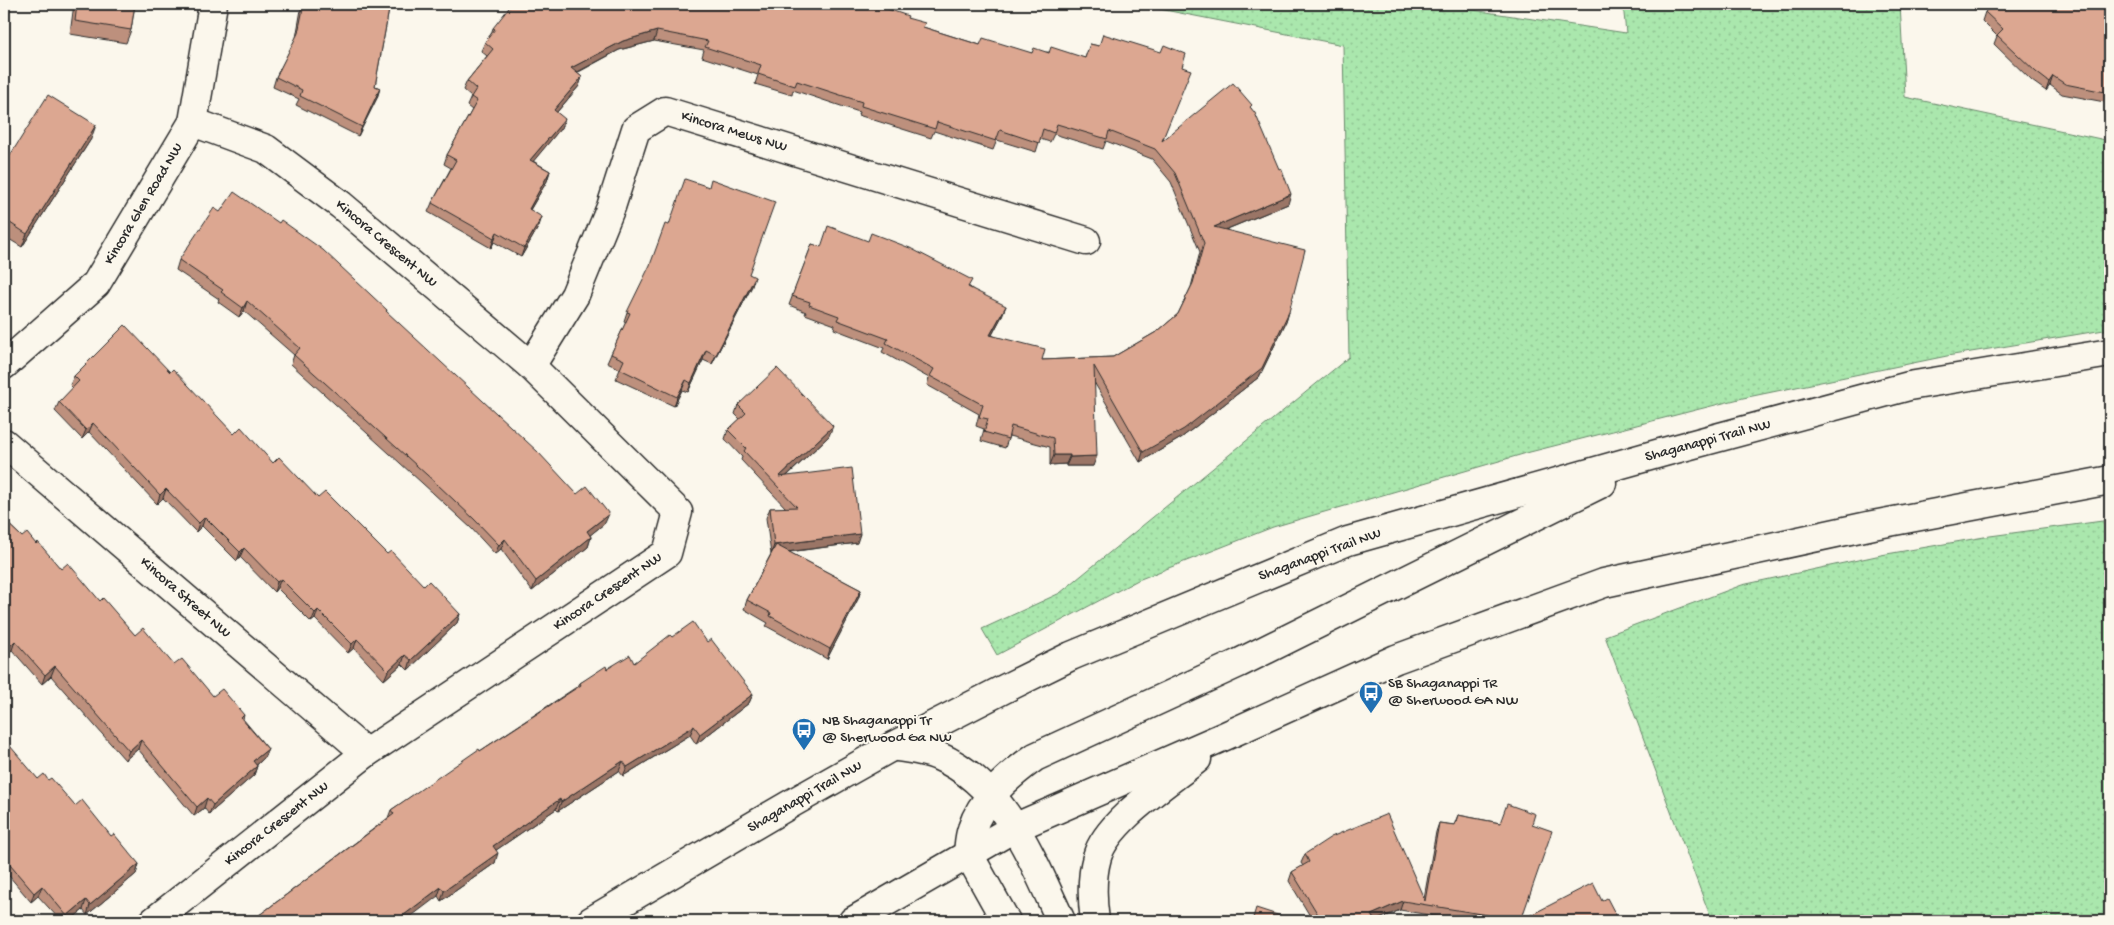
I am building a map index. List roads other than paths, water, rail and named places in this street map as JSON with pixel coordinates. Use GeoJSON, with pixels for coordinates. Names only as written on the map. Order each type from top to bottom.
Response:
{"type":"FeatureCollection","features":[{"type":"Feature","properties":{"kind":"main road","name":"Kincora Glen Road NW"},"geometry":{"type":"LineString","coordinates":[[4,365],[96,284],[193,122],[213,4]]}},
{"type":"Feature","properties":{"kind":"main road","name":"Kincora Mews NW"},"geometry":{"type":"LineString","coordinates":[[531,366],[575,295],[611,207],[636,129],[664,111],[1086,241]]}},
{"type":"Feature","properties":{"kind":"main road","name":"Kincora Crescent NW"},"geometry":{"type":"LineString","coordinates":[[154,921],[366,753],[667,553],[678,512],[531,366],[341,205],[266,149],[193,122]]}},
{"type":"Feature","properties":{"kind":"main road","name":"Shaganappi Trail NW"},"geometry":{"type":"LineString","coordinates":[[591,921],[893,746],[1072,656],[1348,541],[1908,386],[2110,353]]}},
{"type":"Feature","properties":{"kind":"main road","name":"Kincora Street NW"},"geometry":{"type":"LineString","coordinates":[[4,442],[366,753]]}},
{"type":"Feature","properties":{"kind":"main road"},"geometry":{"type":"LineString","coordinates":[[1006,921],[968,853],[971,830],[979,812],[993,795],[1016,771],[1035,757],[1239,663],[1664,452]]}},
{"type":"Feature","properties":{"kind":"main road"},"geometry":{"type":"LineString","coordinates":[[853,921],[1014,828],[1226,736],[1396,658],[1604,583],[1873,525],[2110,480]]}},
{"type":"Feature","properties":{"kind":"main road"},"geometry":{"type":"LineString","coordinates":[[1095,921],[1091,895],[1097,856],[1110,831],[1226,736]]}},
{"type":"Feature","properties":{"kind":"main road"},"geometry":{"type":"LineString","coordinates":[[893,746],[937,755],[971,774],[993,795],[1014,828],[1061,921]]}},
{"type":"Feature","properties":{"kind":"place","name":"SB Shaganappi TR @ Sherwood GA NW"},"geometry":{"type":"Point","coordinates":[1371,714]}},
{"type":"Feature","properties":{"kind":"place","name":"NB Shaganappi Tr @ Sherwood Ga NW"},"geometry":{"type":"Point","coordinates":[804,751]}}]}
